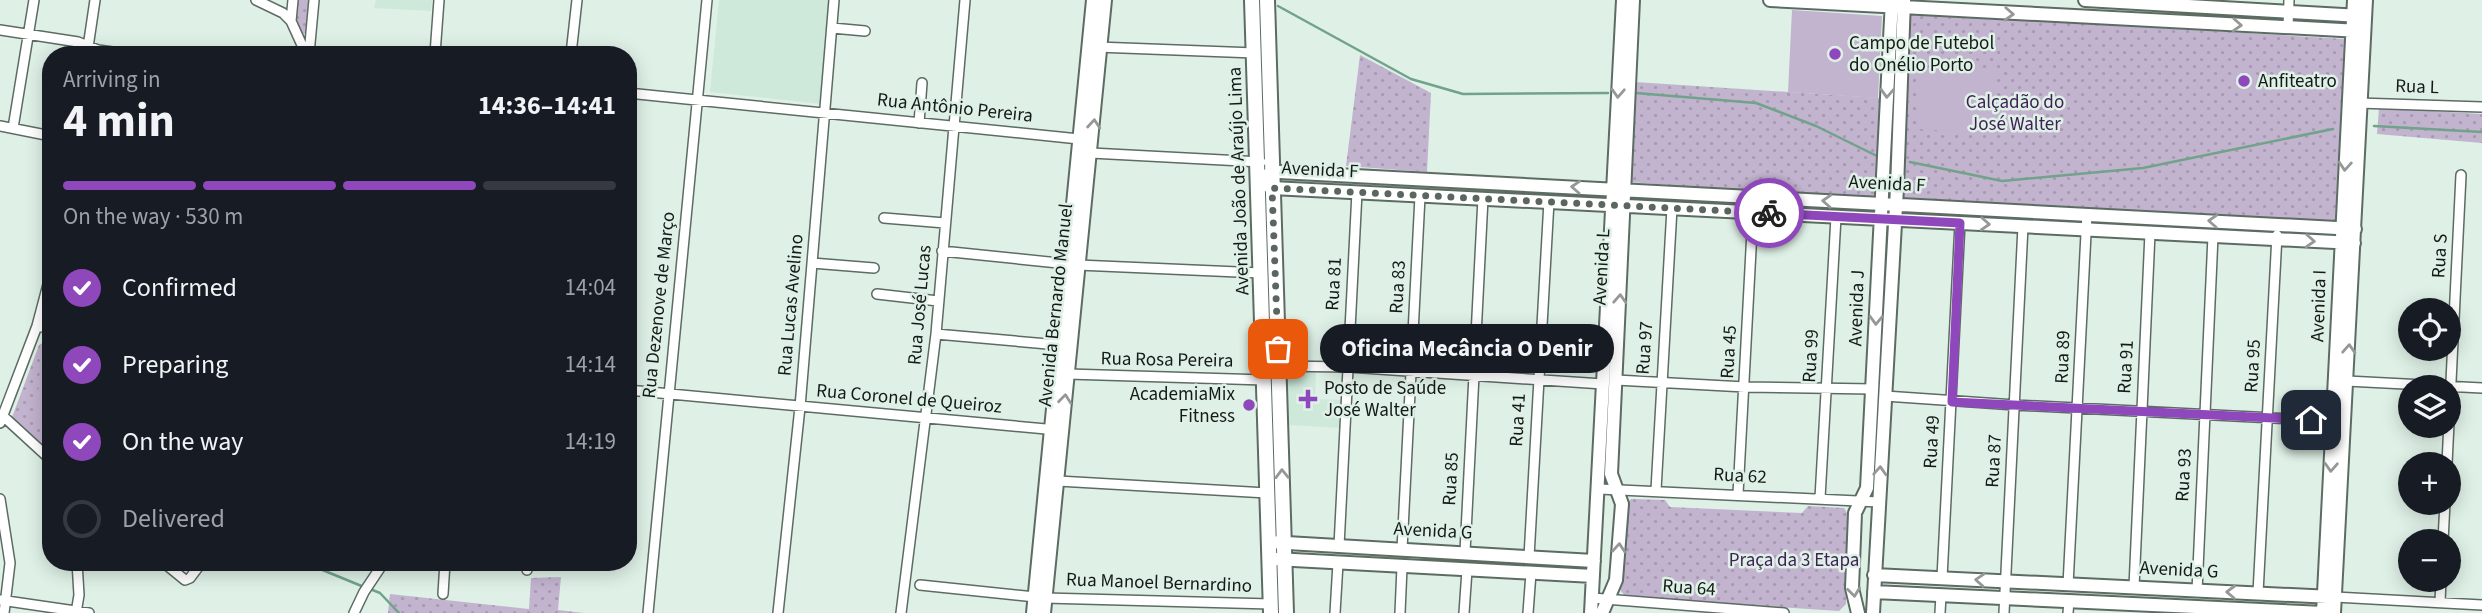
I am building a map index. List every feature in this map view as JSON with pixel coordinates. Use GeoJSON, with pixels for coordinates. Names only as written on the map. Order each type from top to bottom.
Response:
{"type":"FeatureCollection","features":[{"type":"Feature","properties":{"kind":"main road","name":"Avenida João de Araújo Lima"},"geometry":{"type":"LineString","coordinates":[[1252,0],[1267,166],[1272,188],[1271,349],[1265,380],[1267,493],[1276,542]]}},
{"type":"Feature","properties":{"kind":"main road","name":"Avenida João de Araújo Lima"},"geometry":{"type":"LineString","coordinates":[[1267,0],[1267,166],[1258,181],[1261,272],[1270,324]]}},
{"type":"Feature","properties":{"kind":"main road","name":"Avenida João de Araújo Lima"},"geometry":{"type":"LineString","coordinates":[[1271,349],[1279,366],[1276,542],[1286,613]]}},
{"type":"Feature","properties":{"kind":"main road","name":"Avenida João de Araújo Lima"},"geometry":{"type":"LineString","coordinates":[[1271,609],[1277,559]]}},
{"type":"Feature","properties":{"kind":"street"},"geometry":{"type":"LineString","coordinates":[[13,128],[34,0]]}},
{"type":"Feature","properties":{"kind":"street"},"geometry":{"type":"LineString","coordinates":[[88,46],[95,0]]}},
{"type":"Feature","properties":{"kind":"street"},"geometry":{"type":"LineString","coordinates":[[257,0],[283,13],[291,21],[304,46]]}},
{"type":"Feature","properties":{"kind":"street"},"geometry":{"type":"LineString","coordinates":[[291,21],[293,0]]}},
{"type":"Feature","properties":{"kind":"street"},"geometry":{"type":"LineString","coordinates":[[309,46],[314,0]]}},
{"type":"Feature","properties":{"kind":"street"},"geometry":{"type":"LineString","coordinates":[[436,46],[439,0]]}},
{"type":"Feature","properties":{"kind":"street"},"geometry":{"type":"LineString","coordinates":[[572,46],[577,0]]}},
{"type":"Feature","properties":{"kind":"street","name":"Rua Dezenove de Março"},"geometry":{"type":"LineString","coordinates":[[648,613],[708,0]]}},
{"type":"Feature","properties":{"kind":"street","name":"Rua Lucas Avelino"},"geometry":{"type":"LineString","coordinates":[[778,613],[800,407],[834,0]]}},
{"type":"Feature","properties":{"kind":"street","name":"Rua José Lucas"},"geometry":{"type":"LineString","coordinates":[[901,613],[936,334],[965,0]]}},
{"type":"Feature","properties":{"kind":"street","name":"Avenida Bernardo Manuel"},"geometry":{"type":"LineString","coordinates":[[1033,613],[1040,597],[1047,525],[1056,430],[1059,345],[1091,153],[1095,47],[1093,0]]}},
{"type":"Feature","properties":{"kind":"street","name":"Avenida Bernardo Manuel"},"geometry":{"type":"LineString","coordinates":[[1047,525],[1058,481],[1056,430],[1068,374],[1079,139],[1105,0]]}},
{"type":"Feature","properties":{"kind":"street","name":"Avenida L"},"geometry":{"type":"LineString","coordinates":[[1619,189],[1622,0]]}},
{"type":"Feature","properties":{"kind":"street","name":"Avenida L"},"geometry":{"type":"LineString","coordinates":[[1602,613],[1616,580],[1622,503],[1611,474],[1608,399],[1603,384],[1633,0]]}},
{"type":"Feature","properties":{"kind":"street"},"geometry":{"type":"LineString","coordinates":[[1770,0],[1973,6],[2160,21],[2359,31]]}},
{"type":"Feature","properties":{"kind":"street"},"geometry":{"type":"LineString","coordinates":[[2085,0],[2289,6],[2359,16]]}},
{"type":"Feature","properties":{"kind":"street","name":"Avenida I"},"geometry":{"type":"LineString","coordinates":[[2334,613],[2330,597],[2333,421],[2348,228],[2359,31],[2359,16],[2354,0]]}},
{"type":"Feature","properties":{"kind":"street","name":"Avenida I"},"geometry":{"type":"LineString","coordinates":[[2359,16],[2366,0]]}},
{"type":"Feature","properties":{"kind":"street"},"geometry":{"type":"LineString","coordinates":[[2160,21],[2162,2]]}},
{"type":"Feature","properties":{"kind":"street","name":"Avenida J"},"geometry":{"type":"LineString","coordinates":[[1873,613],[1879,502],[1881,204],[1898,4]]}},
{"type":"Feature","properties":{"kind":"street","name":"Avenida J"},"geometry":{"type":"LineString","coordinates":[[1858,613],[1852,588],[1855,513],[1867,488],[1895,220],[1898,4]]}},
{"type":"Feature","properties":{"kind":"street"},"geometry":{"type":"LineString","coordinates":[[2288,27],[2289,6]]}},
{"type":"Feature","properties":{"kind":"street"},"geometry":{"type":"LineString","coordinates":[[832,28],[865,31]]}},
{"type":"Feature","properties":{"kind":"street"},"geometry":{"type":"LineString","coordinates":[[0,30],[78,42],[82,46]]}},
{"type":"Feature","properties":{"kind":"street"},"geometry":{"type":"LineString","coordinates":[[1095,47],[1255,53]]}},
{"type":"Feature","properties":{"kind":"street"},"geometry":{"type":"LineString","coordinates":[[919,123],[922,83]]}},
{"type":"Feature","properties":{"kind":"street","name":"Rua Antônio Pereira"},"geometry":{"type":"LineString","coordinates":[[637,94],[1079,139]]}},
{"type":"Feature","properties":{"kind":"street","name":"Rua L"},"geometry":{"type":"LineString","coordinates":[[2355,102],[2482,107]]}},
{"type":"Feature","properties":{"kind":"street"},"geometry":{"type":"LineString","coordinates":[[0,126],[42,134]]}},
{"type":"Feature","properties":{"kind":"street"},"geometry":{"type":"LineString","coordinates":[[1079,139],[1091,153],[1267,166]]}},
{"type":"Feature","properties":{"kind":"street","name":"Avenida F"},"geometry":{"type":"LineString","coordinates":[[1267,166],[1619,189],[2348,228]]}},
{"type":"Feature","properties":{"kind":"street","name":"Rua S"},"geometry":{"type":"LineString","coordinates":[[2452,375],[2461,175]]}},
{"type":"Feature","properties":{"kind":"street","name":"Avenida F"},"geometry":{"type":"LineString","coordinates":[[1258,181],[1272,188],[2347,243]]}},
{"type":"Feature","properties":{"kind":"street","name":"Rua 81"},"geometry":{"type":"LineString","coordinates":[[1339,546],[1357,192]]}},
{"type":"Feature","properties":{"kind":"street","name":"Rua 83"},"geometry":{"type":"LineString","coordinates":[[1402,549],[1420,196]]}},
{"type":"Feature","properties":{"kind":"street","name":"Rua 85"},"geometry":{"type":"LineString","coordinates":[[1465,552],[1483,198]]}},
{"type":"Feature","properties":{"kind":"street","name":"Rua 41"},"geometry":{"type":"LineString","coordinates":[[1529,557],[1549,201]]}},
{"type":"Feature","properties":{"kind":"street","name":"Avenida L"},"geometry":{"type":"LineString","coordinates":[[1591,613],[1608,399],[1616,380],[1618,205]]}},
{"type":"Feature","properties":{"kind":"street","name":"Rua 97"},"geometry":{"type":"LineString","coordinates":[[1656,490],[1672,208]]}},
{"type":"Feature","properties":{"kind":"street","name":"Rua 45"},"geometry":{"type":"LineString","coordinates":[[1738,494],[1753,212]]}},
{"type":"Feature","properties":{"kind":"street","name":"Rua 89"},"geometry":{"type":"LineString","coordinates":[[2068,585],[2087,214]]}},
{"type":"Feature","properties":{"kind":"street","name":"Rua 99"},"geometry":{"type":"LineString","coordinates":[[1820,498],[1836,216]]}},
{"type":"Feature","properties":{"kind":"street"},"geometry":{"type":"LineString","coordinates":[[884,218],[945,223]]}},
{"type":"Feature","properties":{"kind":"street","name":"Rua 49"},"geometry":{"type":"LineString","coordinates":[[1942,578],[1960,223]]}},
{"type":"Feature","properties":{"kind":"street","name":"Rua 95"},"geometry":{"type":"LineString","coordinates":[[2258,593],[2278,225]]}},
{"type":"Feature","properties":{"kind":"street","name":"Rua 87"},"geometry":{"type":"LineString","coordinates":[[2004,613],[2023,226]]}},
{"type":"Feature","properties":{"kind":"street","name":"Rua 91"},"geometry":{"type":"LineString","coordinates":[[2134,587],[2150,233]]}},
{"type":"Feature","properties":{"kind":"street","name":"Rua 93"},"geometry":{"type":"LineString","coordinates":[[2197,591],[2213,236]]}},
{"type":"Feature","properties":{"kind":"street","name":"Avenida I"},"geometry":{"type":"LineString","coordinates":[[2323,613],[2330,597],[2347,381],[2347,243]]}},
{"type":"Feature","properties":{"kind":"street"},"geometry":{"type":"LineString","coordinates":[[942,251],[1072,264],[1261,272]]}},
{"type":"Feature","properties":{"kind":"street"},"geometry":{"type":"LineString","coordinates":[[813,262],[874,268]]}},
{"type":"Feature","properties":{"kind":"street"},"geometry":{"type":"LineString","coordinates":[[877,294],[938,301]]}},
{"type":"Feature","properties":{"kind":"street"},"geometry":{"type":"LineString","coordinates":[[42,307],[2,419],[42,452]]}},
{"type":"Feature","properties":{"kind":"street"},"geometry":{"type":"LineString","coordinates":[[37,326],[42,327]]}},
{"type":"Feature","properties":{"kind":"street"},"geometry":{"type":"LineString","coordinates":[[936,334],[1059,345]]}},
{"type":"Feature","properties":{"kind":"street"},"geometry":{"type":"LineString","coordinates":[[1279,366],[1411,371],[1603,384]]}},
{"type":"Feature","properties":{"kind":"street","name":"Rua Rosa Pereira"},"geometry":{"type":"LineString","coordinates":[[1068,374],[1265,380]]}},
{"type":"Feature","properties":{"kind":"street"},"geometry":{"type":"LineString","coordinates":[[1616,380],[1745,387],[1827,388],[1878,401],[1952,402],[2333,421]]}},
{"type":"Feature","properties":{"kind":"street"},"geometry":{"type":"LineString","coordinates":[[2347,381],[2398,383]]}},
{"type":"Feature","properties":{"kind":"street"},"geometry":{"type":"LineString","coordinates":[[2461,387],[2482,388]]}},
{"type":"Feature","properties":{"kind":"street","name":"Rua Coronel de Queiroz"},"geometry":{"type":"LineString","coordinates":[[637,391],[1056,430]]}},
{"type":"Feature","properties":{"kind":"street"},"geometry":{"type":"LineString","coordinates":[[1058,481],[1267,493]]}},
{"type":"Feature","properties":{"kind":"street","name":"Rua 62"},"geometry":{"type":"LineString","coordinates":[[1599,489],[1879,502]]}},
{"type":"Feature","properties":{"kind":"street"},"geometry":{"type":"LineString","coordinates":[[0,499],[10,563],[3,601],[4,613]]}},
{"type":"Feature","properties":{"kind":"street","name":"Avenida G"},"geometry":{"type":"LineString","coordinates":[[1276,542],[1594,561]]}},
{"type":"Feature","properties":{"kind":"street","name":"Avenida G"},"geometry":{"type":"LineString","coordinates":[[1277,559],[1593,576]]}},
{"type":"Feature","properties":{"kind":"street"},"geometry":{"type":"LineString","coordinates":[[1335,613],[1338,563]]}},
{"type":"Feature","properties":{"kind":"street"},"geometry":{"type":"LineString","coordinates":[[1400,613],[1402,567]]}},
{"type":"Feature","properties":{"kind":"street"},"geometry":{"type":"LineString","coordinates":[[1464,613],[1467,570]]}},
{"type":"Feature","properties":{"kind":"street"},"geometry":{"type":"LineString","coordinates":[[76,612],[79,594],[78,571]]}},
{"type":"Feature","properties":{"kind":"street"},"geometry":{"type":"LineString","coordinates":[[174,571],[185,580],[195,571]]}},
{"type":"Feature","properties":{"kind":"street"},"geometry":{"type":"LineString","coordinates":[[354,613],[378,571]]}},
{"type":"Feature","properties":{"kind":"street"},"geometry":{"type":"LineString","coordinates":[[443,594],[444,571]]}},
{"type":"Feature","properties":{"kind":"street"},"geometry":{"type":"LineString","coordinates":[[1528,613],[1531,573]]}},
{"type":"Feature","properties":{"kind":"street","name":"Avenida G"},"geometry":{"type":"LineString","coordinates":[[1874,575],[2482,605]]}},
{"type":"Feature","properties":{"kind":"street","name":"Rua Manoel Bernardino"},"geometry":{"type":"LineString","coordinates":[[920,584],[1040,597],[1271,609]]}},
{"type":"Feature","properties":{"kind":"street","name":"Avenida G"},"geometry":{"type":"LineString","coordinates":[[1874,592],[2004,597],[2069,607],[2323,613]]}},
{"type":"Feature","properties":{"kind":"street"},"geometry":{"type":"LineString","coordinates":[[2440,592],[2440,602]]}},
{"type":"Feature","properties":{"kind":"street"},"geometry":{"type":"LineString","coordinates":[[1940,613],[1941,595]]}},
{"type":"Feature","properties":{"kind":"street","name":"Avenida Bernardo Manuel"},"geometry":{"type":"LineString","coordinates":[[1040,597],[1044,613]]}},
{"type":"Feature","properties":{"kind":"street","name":"Rua 64"},"geometry":{"type":"LineString","coordinates":[[1592,598],[1671,609],[1784,613]]}},
{"type":"Feature","properties":{"kind":"street"},"geometry":{"type":"LineString","coordinates":[[3,601],[89,613]]}},
{"type":"Feature","properties":{"kind":"shaded area"},"geometry":{"type":"Polygon","coordinates":[[[376,0],[432,0],[431,11],[374,8],[376,0]]]}},
{"type":"Feature","properties":{"kind":"shaded area"},"geometry":{"type":"Polygon","coordinates":[[[719,0],[830,0],[822,104],[710,92],[719,0]]]}},
{"type":"Feature","properties":{"kind":"shaded area","name":"Posto de Saúde José Walter"},"geometry":{"type":"Polygon","coordinates":[[[1289,370],[1316,371],[1315,399],[1343,400],[1341,428],[1288,425],[1289,370]]]}},
{"type":"Feature","properties":{"kind":"green space"},"geometry":{"type":"Polygon","coordinates":[[[294,0],[310,0],[307,33],[302,34],[292,20],[294,0]]]}},
{"type":"Feature","properties":{"kind":"green space","name":"Campo de Futebol do Onélio Porto"},"geometry":{"type":"Polygon","coordinates":[[[1792,10],[1882,16],[1878,98],[1788,92],[1792,10]]]}},
{"type":"Feature","properties":{"kind":"green space","name":"Calçadão do José Walter"},"geometry":{"type":"Polygon","coordinates":[[[1908,13],[2346,39],[2335,223],[1898,200],[1908,13]]]}},
{"type":"Feature","properties":{"kind":"green space"},"geometry":{"type":"Polygon","coordinates":[[[1360,55],[1431,93],[1427,172],[1346,166],[1360,55]]]}},
{"type":"Feature","properties":{"kind":"green space"},"geometry":{"type":"Polygon","coordinates":[[[1920,68],[1996,72],[1992,133],[1917,129],[1920,68]]]}},
{"type":"Feature","properties":{"kind":"green space"},"geometry":{"type":"Polygon","coordinates":[[[1635,82],[1882,98],[1878,201],[1630,182],[1635,82]]]}},
{"type":"Feature","properties":{"kind":"green space"},"geometry":{"type":"Polygon","coordinates":[[[2379,108],[2482,114],[2482,143],[2377,134],[2379,108]]]}},
{"type":"Feature","properties":{"kind":"green space"},"geometry":{"type":"Polygon","coordinates":[[[42,343],[42,447],[11,420],[39,345],[42,343]]]}},
{"type":"Feature","properties":{"kind":"green space"},"geometry":{"type":"Polygon","coordinates":[[[40,368],[42,368],[42,421],[36,419],[40,368]]]}},
{"type":"Feature","properties":{"kind":"green space","name":"Praça da 3 Etapa"},"geometry":{"type":"Polygon","coordinates":[[[1631,499],[1665,500],[1670,507],[1802,513],[1808,506],[1844,508],[1849,516],[1846,604],[1839,611],[1626,597],[1620,590],[1625,505],[1631,499]]]}},
{"type":"Feature","properties":{"kind":"green space"},"geometry":{"type":"Polygon","coordinates":[[[561,577],[558,610],[584,613],[388,613],[390,594],[529,609],[531,578],[561,577]]]}},
{"type":"Feature","properties":{"kind":"waterway"},"geometry":{"type":"LineString","coordinates":[[1278,6],[1411,79],[1463,94],[1608,93]]}},
{"type":"Feature","properties":{"kind":"waterway"},"geometry":{"type":"LineString","coordinates":[[1636,93],[1756,103],[1816,126],[1879,157]]}},
{"type":"Feature","properties":{"kind":"waterway"},"geometry":{"type":"LineString","coordinates":[[2374,126],[2482,132]]}},
{"type":"Feature","properties":{"kind":"waterway"},"geometry":{"type":"LineString","coordinates":[[1910,162],[2002,181],[2143,168],[2333,129]]}},
{"type":"Feature","properties":{"kind":"waterway"},"geometry":{"type":"LineString","coordinates":[[325,571],[364,587]]}},
{"type":"Feature","properties":{"kind":"waterway"},"geometry":{"type":"LineString","coordinates":[[370,589],[380,593],[399,613]]}},
{"type":"Feature","properties":{"kind":"way so far"},"geometry":{"type":"LineString","coordinates":[[1278,349],[1272,188],[1769,213]]}},
{"type":"Feature","properties":{"kind":"place","name":"Campo de Futebol do Onélio Porto"},"geometry":{"type":"Point","coordinates":[1835,54]}},
{"type":"Feature","properties":{"kind":"place","name":"Anfiteatro"},"geometry":{"type":"Point","coordinates":[2244,81]}},
{"type":"Feature","properties":{"kind":"place","name":"Oficina Mecância O Denir"},"geometry":{"type":"Point","coordinates":[1278,349]}},
{"type":"Feature","properties":{"kind":"place","name":"Posto de Saúde José Walter"},"geometry":{"type":"Point","coordinates":[1308,399]}},
{"type":"Feature","properties":{"kind":"place","name":"AcademiaMix Fitness"},"geometry":{"type":"Point","coordinates":[1249,405]}},
{"type":"Feature","properties":{"kind":"route"},"geometry":{"type":"LineString","coordinates":[[1769,213],[1960,223],[1952,402],[2311,420]]}}]}
